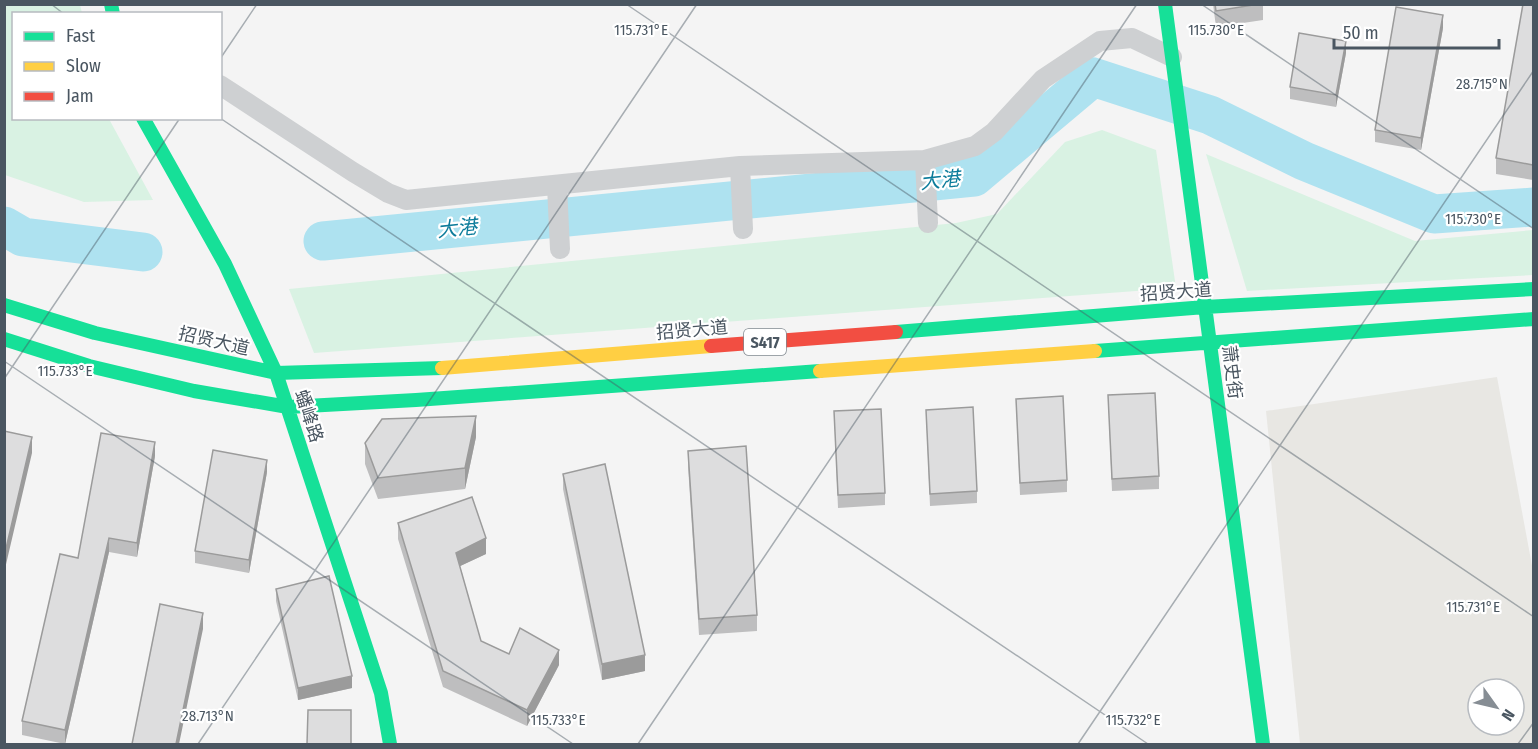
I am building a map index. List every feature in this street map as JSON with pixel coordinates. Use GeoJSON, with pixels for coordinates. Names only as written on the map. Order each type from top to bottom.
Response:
{"type":"FeatureCollection","features":[{"type":"Feature","properties":{"kind":"main road","name":"萧史街"},"geometry":{"type":"LineString","coordinates":[[1164,4],[1263,744]]}},
{"type":"Feature","properties":{"kind":"main road","name":"蟠峰路"},"geometry":{"type":"LineString","coordinates":[[144,120],[225,264],[276,373],[381,693],[390,744]]}},
{"type":"Feature","properties":{"kind":"main road","name":"招贤大道"},"geometry":{"type":"LineString","coordinates":[[4,305],[94,333],[276,373],[412,370],[1205,307],[1533,289]]}},
{"type":"Feature","properties":{"kind":"main road","name":"S417"},"geometry":{"type":"LineString","coordinates":[[4,339],[89,366],[163,384],[288,406],[416,400],[1533,319]]}},
{"type":"Feature","properties":{"kind":"street"},"geometry":{"type":"LineString","coordinates":[[222,86],[353,172],[388,193],[406,200],[740,166],[925,160],[975,146],[994,132],[1043,79],[1100,41],[1132,38],[1172,58]]}},
{"type":"Feature","properties":{"kind":"street"},"geometry":{"type":"LineString","coordinates":[[925,160],[928,223]]}},
{"type":"Feature","properties":{"kind":"street"},"geometry":{"type":"LineString","coordinates":[[740,166],[743,229]]}},
{"type":"Feature","properties":{"kind":"street"},"geometry":{"type":"LineString","coordinates":[[557,186],[560,249]]}},
{"type":"Feature","properties":{"kind":"shaded area"},"geometry":{"type":"Polygon","coordinates":[[[1497,377],[1533,571],[1533,744],[1300,744],[1266,411],[1497,377]]]}},
{"type":"Feature","properties":{"kind":"green space"},"geometry":{"type":"Polygon","coordinates":[[[5,4],[80,5],[82,12],[12,12],[12,120],[110,120],[153,200],[84,202],[5,175],[5,4]]]}},
{"type":"Feature","properties":{"kind":"green space"},"geometry":{"type":"Polygon","coordinates":[[[1102,130],[1156,150],[1176,288],[314,353],[289,289],[956,223],[997,214],[1065,142],[1102,130]]]}},
{"type":"Feature","properties":{"kind":"green space"},"geometry":{"type":"Polygon","coordinates":[[[1206,154],[1415,241],[1533,230],[1533,275],[1247,291],[1206,154]]]}},
{"type":"Feature","properties":{"kind":"building"},"geometry":{"type":"Polygon","coordinates":[[[1215,4],[1259,4],[1216,11],[1215,4]]]}},
{"type":"Feature","properties":{"kind":"building"},"geometry":{"type":"Polygon","coordinates":[[[1523,4],[1533,4],[1533,165],[1496,158],[1523,4]]]}},
{"type":"Feature","properties":{"kind":"building"},"geometry":{"type":"Polygon","coordinates":[[[1396,7],[1443,15],[1421,138],[1375,130],[1396,7]]]}},
{"type":"Feature","properties":{"kind":"building"},"geometry":{"type":"Polygon","coordinates":[[[1299,33],[1346,41],[1336,95],[1290,87],[1299,33]]]}},
{"type":"Feature","properties":{"kind":"building"},"geometry":{"type":"Polygon","coordinates":[[[1155,393],[1159,476],[1112,479],[1108,395],[1155,393]]]}},
{"type":"Feature","properties":{"kind":"building"},"geometry":{"type":"Polygon","coordinates":[[[1063,396],[1067,480],[1020,483],[1016,399],[1063,396]]]}},
{"type":"Feature","properties":{"kind":"building"},"geometry":{"type":"Polygon","coordinates":[[[973,407],[977,491],[930,494],[926,410],[973,407]]]}},
{"type":"Feature","properties":{"kind":"building"},"geometry":{"type":"Polygon","coordinates":[[[881,409],[885,493],[838,495],[834,411],[881,409]]]}},
{"type":"Feature","properties":{"kind":"building"},"geometry":{"type":"Polygon","coordinates":[[[476,416],[465,468],[378,478],[365,443],[382,419],[476,416]]]}},
{"type":"Feature","properties":{"kind":"building"},"geometry":{"type":"Polygon","coordinates":[[[4,431],[32,437],[4,557],[4,431]]]}},
{"type":"Feature","properties":{"kind":"building"},"geometry":{"type":"Polygon","coordinates":[[[101,433],[155,442],[137,543],[109,538],[65,730],[22,721],[60,554],[78,558],[101,433]]]}},
{"type":"Feature","properties":{"kind":"building"},"geometry":{"type":"Polygon","coordinates":[[[746,446],[757,615],[699,619],[688,451],[746,446]]]}},
{"type":"Feature","properties":{"kind":"building"},"geometry":{"type":"Polygon","coordinates":[[[213,450],[267,460],[249,560],[195,551],[213,450]]]}},
{"type":"Feature","properties":{"kind":"building"},"geometry":{"type":"Polygon","coordinates":[[[605,464],[645,655],[602,664],[563,474],[605,464]]]}},
{"type":"Feature","properties":{"kind":"building"},"geometry":{"type":"Polygon","coordinates":[[[472,497],[486,538],[456,553],[481,641],[509,654],[520,628],[559,650],[527,710],[443,671],[398,523],[472,497]]]}},
{"type":"Feature","properties":{"kind":"building"},"geometry":{"type":"Polygon","coordinates":[[[329,576],[352,676],[298,688],[276,589],[329,576]]]}},
{"type":"Feature","properties":{"kind":"building"},"geometry":{"type":"Polygon","coordinates":[[[160,604],[203,613],[176,744],[132,744],[160,604]]]}},
{"type":"Feature","properties":{"kind":"building"},"geometry":{"type":"Polygon","coordinates":[[[308,710],[351,710],[351,744],[307,744],[308,710]]]}},
{"type":"Feature","properties":{"kind":"waterway","name":"大港"},"geometry":{"type":"LineString","coordinates":[[323,241],[974,177],[1093,77],[1210,115],[1304,161],[1434,214],[1534,207]]}},
{"type":"Feature","properties":{"kind":"waterway","name":"大港"},"geometry":{"type":"LineString","coordinates":[[4,226],[23,237],[143,252]]}},
{"type":"Feature","properties":{"kind":"traffic: fast"},"geometry":{"type":"LineString","coordinates":[[111,4],[113,12]]}},
{"type":"Feature","properties":{"kind":"traffic: fast"},"geometry":{"type":"LineString","coordinates":[[1165,4],[1263,744]]}},
{"type":"Feature","properties":{"kind":"traffic: fast"},"geometry":{"type":"LineString","coordinates":[[144,120],[225,264],[276,373],[381,693],[390,744]]}},
{"type":"Feature","properties":{"kind":"traffic: fast"},"geometry":{"type":"LineString","coordinates":[[896,332],[1205,307],[1534,289]]}},
{"type":"Feature","properties":{"kind":"traffic: fast"},"geometry":{"type":"LineString","coordinates":[[4,305],[95,333],[276,373],[442,368]]}},
{"type":"Feature","properties":{"kind":"traffic: fast"},"geometry":{"type":"LineString","coordinates":[[1095,351],[1534,319]]}},
{"type":"Feature","properties":{"kind":"traffic: fast"},"geometry":{"type":"LineString","coordinates":[[4,339],[89,366],[194,391],[288,407],[820,371]]}},
{"type":"Feature","properties":{"kind":"traffic: slow"},"geometry":{"type":"LineString","coordinates":[[442,368],[711,346]]}},
{"type":"Feature","properties":{"kind":"traffic: slow"},"geometry":{"type":"LineString","coordinates":[[820,371],[1095,351]]}},
{"type":"Feature","properties":{"kind":"traffic: jam"},"geometry":{"type":"LineString","coordinates":[[711,346],[896,332]]}}]}
